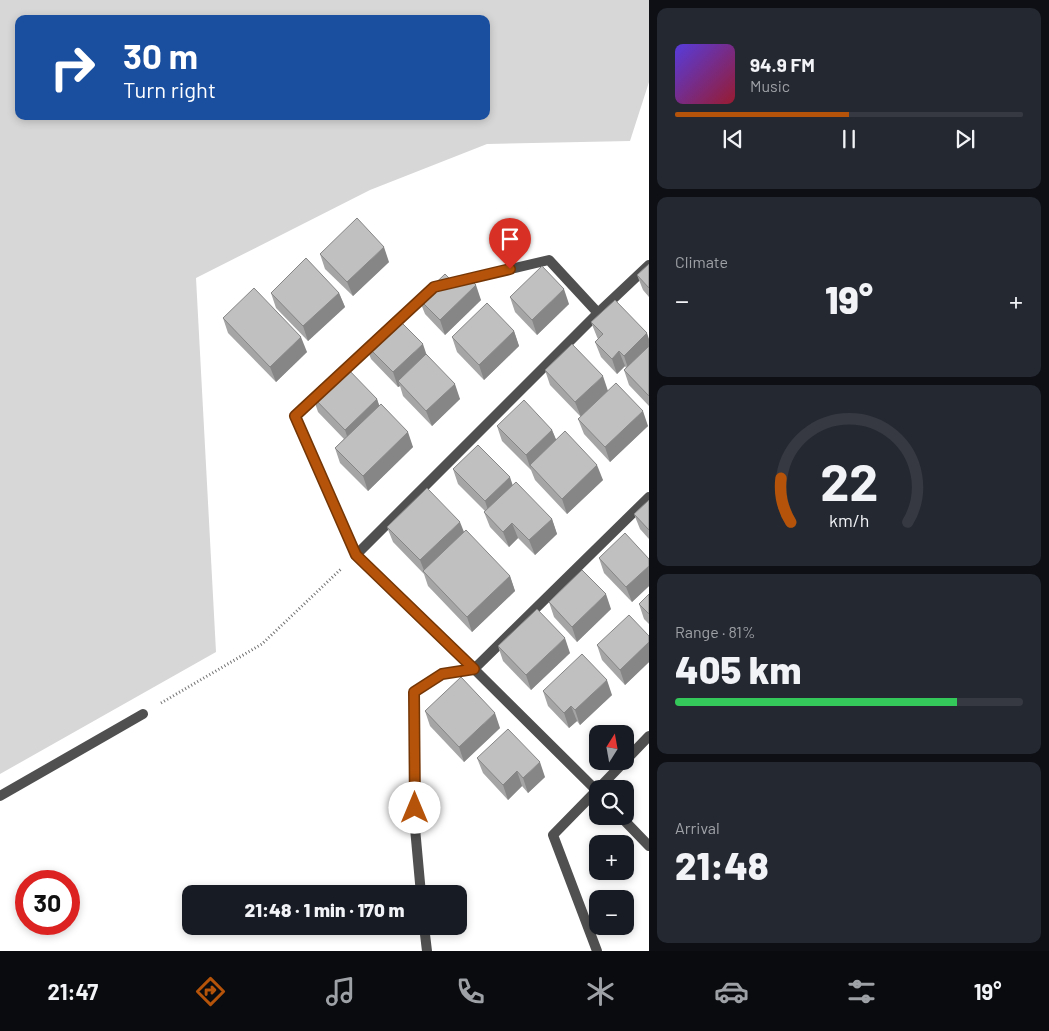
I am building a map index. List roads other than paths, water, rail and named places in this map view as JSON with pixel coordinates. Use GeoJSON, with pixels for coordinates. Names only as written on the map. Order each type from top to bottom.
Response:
{"type":"FeatureCollection","features":[{"type":"Feature","properties":{"kind":"street"},"geometry":{"type":"LineString","coordinates":[[589,782],[356,555],[295,416],[434,287],[548,260],[598,313]]}},
{"type":"Feature","properties":{"kind":"street"},"geometry":{"type":"LineString","coordinates":[[356,555],[649,264]]}},
{"type":"Feature","properties":{"kind":"street"},"geometry":{"type":"LineString","coordinates":[[420,885],[415,828],[414,692],[442,674],[474,669],[649,496]]}},
{"type":"Feature","properties":{"kind":"street"},"geometry":{"type":"LineString","coordinates":[[0,796],[143,714]]}},
{"type":"Feature","properties":{"kind":"street"},"geometry":{"type":"LineString","coordinates":[[634,752],[649,736]]}},
{"type":"Feature","properties":{"kind":"street"},"geometry":{"type":"LineString","coordinates":[[607,780],[616,770]]}},
{"type":"Feature","properties":{"kind":"street"},"geometry":{"type":"LineString","coordinates":[[589,798],[553,836],[597,951]]}},
{"type":"Feature","properties":{"kind":"street"},"geometry":{"type":"LineString","coordinates":[[629,825],[649,846]]}},
{"type":"Feature","properties":{"kind":"street"},"geometry":{"type":"LineString","coordinates":[[425,935],[427,951]]}}]}
